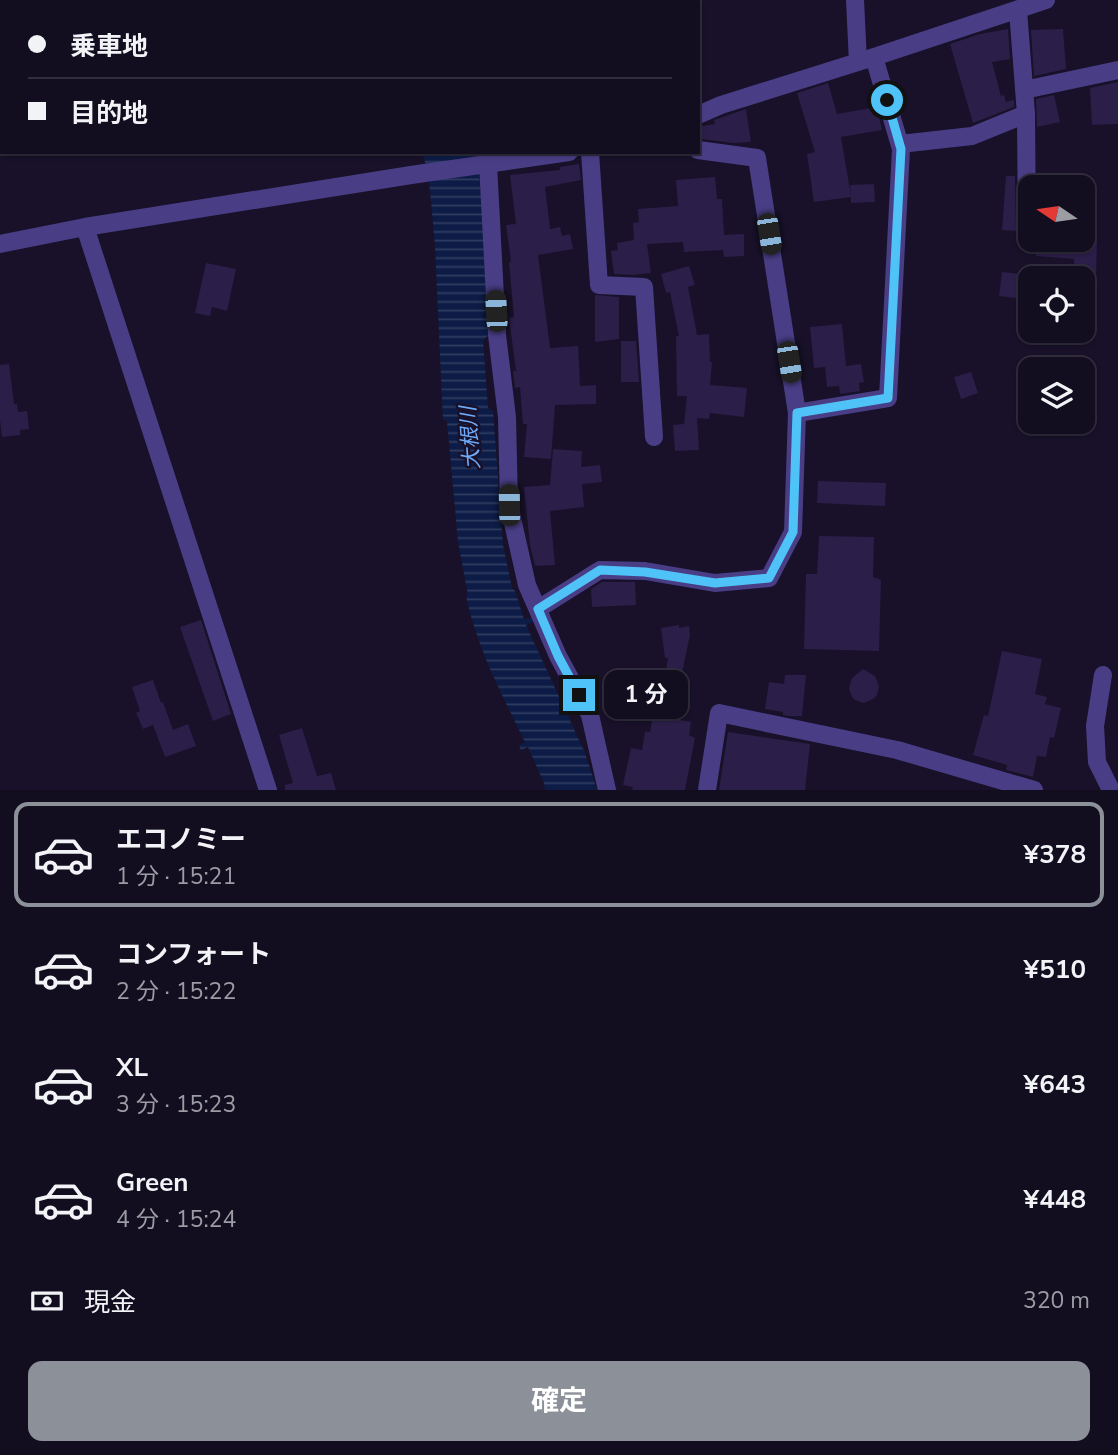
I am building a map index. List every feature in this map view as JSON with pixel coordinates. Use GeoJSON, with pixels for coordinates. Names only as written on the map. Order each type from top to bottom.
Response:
{"type":"FeatureCollection","features":[{"type":"Feature","properties":{"kind":"street"},"geometry":{"type":"LineString","coordinates":[[797,413],[888,398],[901,149],[866,60],[855,0]]}},
{"type":"Feature","properties":{"kind":"street"},"geometry":{"type":"LineString","coordinates":[[700,113],[1046,0]]}},
{"type":"Feature","properties":{"kind":"street"},"geometry":{"type":"LineString","coordinates":[[1018,10],[1026,114],[1026,175]]}},
{"type":"Feature","properties":{"kind":"street"},"geometry":{"type":"LineString","coordinates":[[1024,90],[1118,70]]}},
{"type":"Feature","properties":{"kind":"street"},"geometry":{"type":"LineString","coordinates":[[900,144],[972,136],[1026,114]]}},
{"type":"Feature","properties":{"kind":"street"},"geometry":{"type":"LineString","coordinates":[[538,609],[600,570],[645,572],[715,583],[769,578],[793,532],[797,413],[757,158],[700,150]]}},
{"type":"Feature","properties":{"kind":"street"},"geometry":{"type":"LineString","coordinates":[[0,244],[411,175],[556,154]]}},
{"type":"Feature","properties":{"kind":"street"},"geometry":{"type":"LineString","coordinates":[[590,154],[599,285],[644,287],[654,436]]}},
{"type":"Feature","properties":{"kind":"street"},"geometry":{"type":"LineString","coordinates":[[488,164],[497,335],[508,417],[509,505],[527,585],[558,656],[590,715],[607,790]]}},
{"type":"Feature","properties":{"kind":"street"},"geometry":{"type":"LineString","coordinates":[[85,228],[268,790]]}},
{"type":"Feature","properties":{"kind":"street"},"geometry":{"type":"LineString","coordinates":[[1103,674],[1095,726],[1097,762],[1111,790]]}},
{"type":"Feature","properties":{"kind":"street"},"geometry":{"type":"LineString","coordinates":[[707,790],[719,713],[897,750],[1034,790]]}},
{"type":"Feature","properties":{"kind":"water","name":"大根川"},"geometry":{"type":"Polygon","coordinates":[[[423,154],[476,154],[481,194],[488,336],[483,340],[488,408],[493,411],[503,545],[512,588],[524,619],[533,618],[534,621],[526,625],[585,753],[597,790],[545,790],[528,747],[521,750],[519,746],[525,742],[491,671],[471,615],[458,542],[447,421],[443,420],[430,190],[423,154]]]}},
{"type":"Feature","properties":{"kind":"building"},"geometry":{"type":"Polygon","coordinates":[[[1008,29],[1010,59],[992,62],[1001,96],[1004,95],[1006,102],[1014,100],[1014,107],[973,123],[950,44],[980,34],[1008,29]]]}},
{"type":"Feature","properties":{"kind":"building"},"geometry":{"type":"Polygon","coordinates":[[[1063,29],[1066,69],[1034,76],[1031,30],[1063,29]]]}},
{"type":"Feature","properties":{"kind":"building"},"geometry":{"type":"Polygon","coordinates":[[[1118,82],[1118,124],[1092,125],[1090,88],[1118,82]]]}},
{"type":"Feature","properties":{"kind":"building"},"geometry":{"type":"Polygon","coordinates":[[[828,83],[837,114],[877,107],[882,130],[841,137],[851,196],[850,185],[874,184],[875,202],[851,203],[851,197],[814,202],[807,154],[815,152],[797,93],[828,83]]]}},
{"type":"Feature","properties":{"kind":"building"},"geometry":{"type":"Polygon","coordinates":[[[1054,95],[1060,122],[1037,127],[1036,99],[1054,95]]]}},
{"type":"Feature","properties":{"kind":"building"},"geometry":{"type":"Polygon","coordinates":[[[746,109],[751,142],[702,139],[702,126],[715,124],[714,120],[746,109]]]}},
{"type":"Feature","properties":{"kind":"building"},"geometry":{"type":"Polygon","coordinates":[[[579,164],[581,180],[545,187],[550,229],[560,227],[562,236],[570,234],[573,249],[538,255],[550,348],[578,346],[580,386],[596,385],[596,404],[555,405],[551,459],[524,457],[527,424],[523,424],[520,387],[515,388],[513,371],[516,371],[509,318],[514,317],[506,225],[516,224],[510,175],[560,170],[560,167],[579,164]]]}},
{"type":"Feature","properties":{"kind":"building"},"geometry":{"type":"Polygon","coordinates":[[[1006,176],[1015,176],[1016,231],[1002,230],[1006,176]]]}},
{"type":"Feature","properties":{"kind":"building"},"geometry":{"type":"Polygon","coordinates":[[[715,177],[717,199],[722,199],[724,235],[744,234],[744,256],[724,257],[723,250],[684,252],[683,242],[647,244],[651,273],[614,274],[611,251],[618,250],[617,243],[634,240],[633,223],[639,222],[638,209],[678,206],[676,180],[715,177]]]}},
{"type":"Feature","properties":{"kind":"building"},"geometry":{"type":"Polygon","coordinates":[[[1097,240],[1096,278],[1095,266],[1074,266],[1074,259],[1036,256],[1036,252],[1096,252],[1097,240]]]}},
{"type":"Feature","properties":{"kind":"building"},"geometry":{"type":"Polygon","coordinates":[[[206,263],[236,269],[227,311],[212,307],[210,316],[195,313],[206,263]]]}},
{"type":"Feature","properties":{"kind":"building"},"geometry":{"type":"Polygon","coordinates":[[[689,266],[695,285],[688,287],[697,335],[709,334],[712,362],[710,385],[747,388],[744,417],[710,413],[709,419],[697,418],[699,450],[675,451],[673,425],[684,424],[687,396],[677,396],[676,336],[679,336],[670,292],[666,293],[661,274],[689,266]]]}},
{"type":"Feature","properties":{"kind":"building"},"geometry":{"type":"Polygon","coordinates":[[[1002,272],[1018,274],[1018,298],[999,296],[1002,272]]]}},
{"type":"Feature","properties":{"kind":"building"},"geometry":{"type":"Polygon","coordinates":[[[595,295],[619,297],[619,339],[595,342],[595,295]]]}},
{"type":"Feature","properties":{"kind":"building"},"geometry":{"type":"Polygon","coordinates":[[[842,324],[846,366],[861,364],[864,382],[859,383],[860,391],[840,394],[839,386],[827,387],[825,367],[814,368],[810,327],[842,324]]]}},
{"type":"Feature","properties":{"kind":"building"},"geometry":{"type":"Polygon","coordinates":[[[621,341],[636,341],[639,382],[621,382],[621,341]]]}},
{"type":"Feature","properties":{"kind":"building"},"geometry":{"type":"Polygon","coordinates":[[[9,364],[14,404],[17,404],[18,412],[27,411],[29,429],[20,430],[20,435],[2,437],[0,365],[9,364]]]}},
{"type":"Feature","properties":{"kind":"building"},"geometry":{"type":"Polygon","coordinates":[[[971,372],[978,393],[961,399],[954,377],[971,372]]]}},
{"type":"Feature","properties":{"kind":"building"},"geometry":{"type":"Polygon","coordinates":[[[553,449],[582,451],[581,467],[600,465],[602,482],[582,484],[584,507],[550,511],[555,565],[535,566],[524,487],[550,485],[553,449]]]}},
{"type":"Feature","properties":{"kind":"building"},"geometry":{"type":"Polygon","coordinates":[[[818,481],[886,483],[885,506],[817,503],[818,481]]]}},
{"type":"Feature","properties":{"kind":"building"},"geometry":{"type":"Polygon","coordinates":[[[819,536],[874,537],[873,577],[881,580],[879,651],[804,649],[806,574],[817,574],[819,536]]]}},
{"type":"Feature","properties":{"kind":"building"},"geometry":{"type":"Polygon","coordinates":[[[602,582],[635,582],[636,605],[592,607],[591,589],[602,582]]]}},
{"type":"Feature","properties":{"kind":"building"},"geometry":{"type":"Polygon","coordinates":[[[201,620],[231,714],[213,721],[180,627],[201,620]]]}},
{"type":"Feature","properties":{"kind":"building"},"geometry":{"type":"Polygon","coordinates":[[[679,625],[679,628],[689,626],[690,635],[682,673],[666,671],[668,658],[665,658],[661,628],[679,625]]]}},
{"type":"Feature","properties":{"kind":"building"},"geometry":{"type":"Polygon","coordinates":[[[1002,651],[1042,659],[1035,694],[1047,697],[1045,704],[1061,708],[1054,738],[1050,737],[1046,757],[1037,756],[1033,777],[1006,770],[1007,765],[973,755],[984,715],[988,716],[1002,651]]]}},
{"type":"Feature","properties":{"kind":"building"},"geometry":{"type":"Polygon","coordinates":[[[863,669],[875,676],[879,686],[877,695],[864,703],[852,697],[849,688],[852,678],[863,669]]]}},
{"type":"Feature","properties":{"kind":"building"},"geometry":{"type":"Polygon","coordinates":[[[785,675],[806,675],[802,716],[788,716],[783,715],[783,712],[765,709],[769,682],[784,684],[785,675]]]}},
{"type":"Feature","properties":{"kind":"building"},"geometry":{"type":"Polygon","coordinates":[[[153,680],[173,730],[188,724],[196,746],[165,757],[153,725],[143,729],[136,713],[140,711],[132,687],[153,680]]]}},
{"type":"Feature","properties":{"kind":"building"},"geometry":{"type":"Polygon","coordinates":[[[653,715],[691,722],[689,735],[695,738],[685,790],[632,790],[633,787],[623,785],[631,748],[642,750],[645,732],[650,732],[653,715]]]}},
{"type":"Feature","properties":{"kind":"building"},"geometry":{"type":"Polygon","coordinates":[[[302,728],[317,776],[331,773],[336,790],[285,790],[285,785],[293,783],[279,735],[302,728]]]}},
{"type":"Feature","properties":{"kind":"building"},"geometry":{"type":"Polygon","coordinates":[[[728,732],[810,744],[805,790],[719,790],[728,732]]]}},
{"type":"Feature","properties":{"kind":"route"},"geometry":{"type":"LineString","coordinates":[[579,695],[558,656],[538,609],[600,570],[645,572],[715,583],[769,578],[793,532],[797,413],[888,398],[901,149],[887,100]]}}]}
